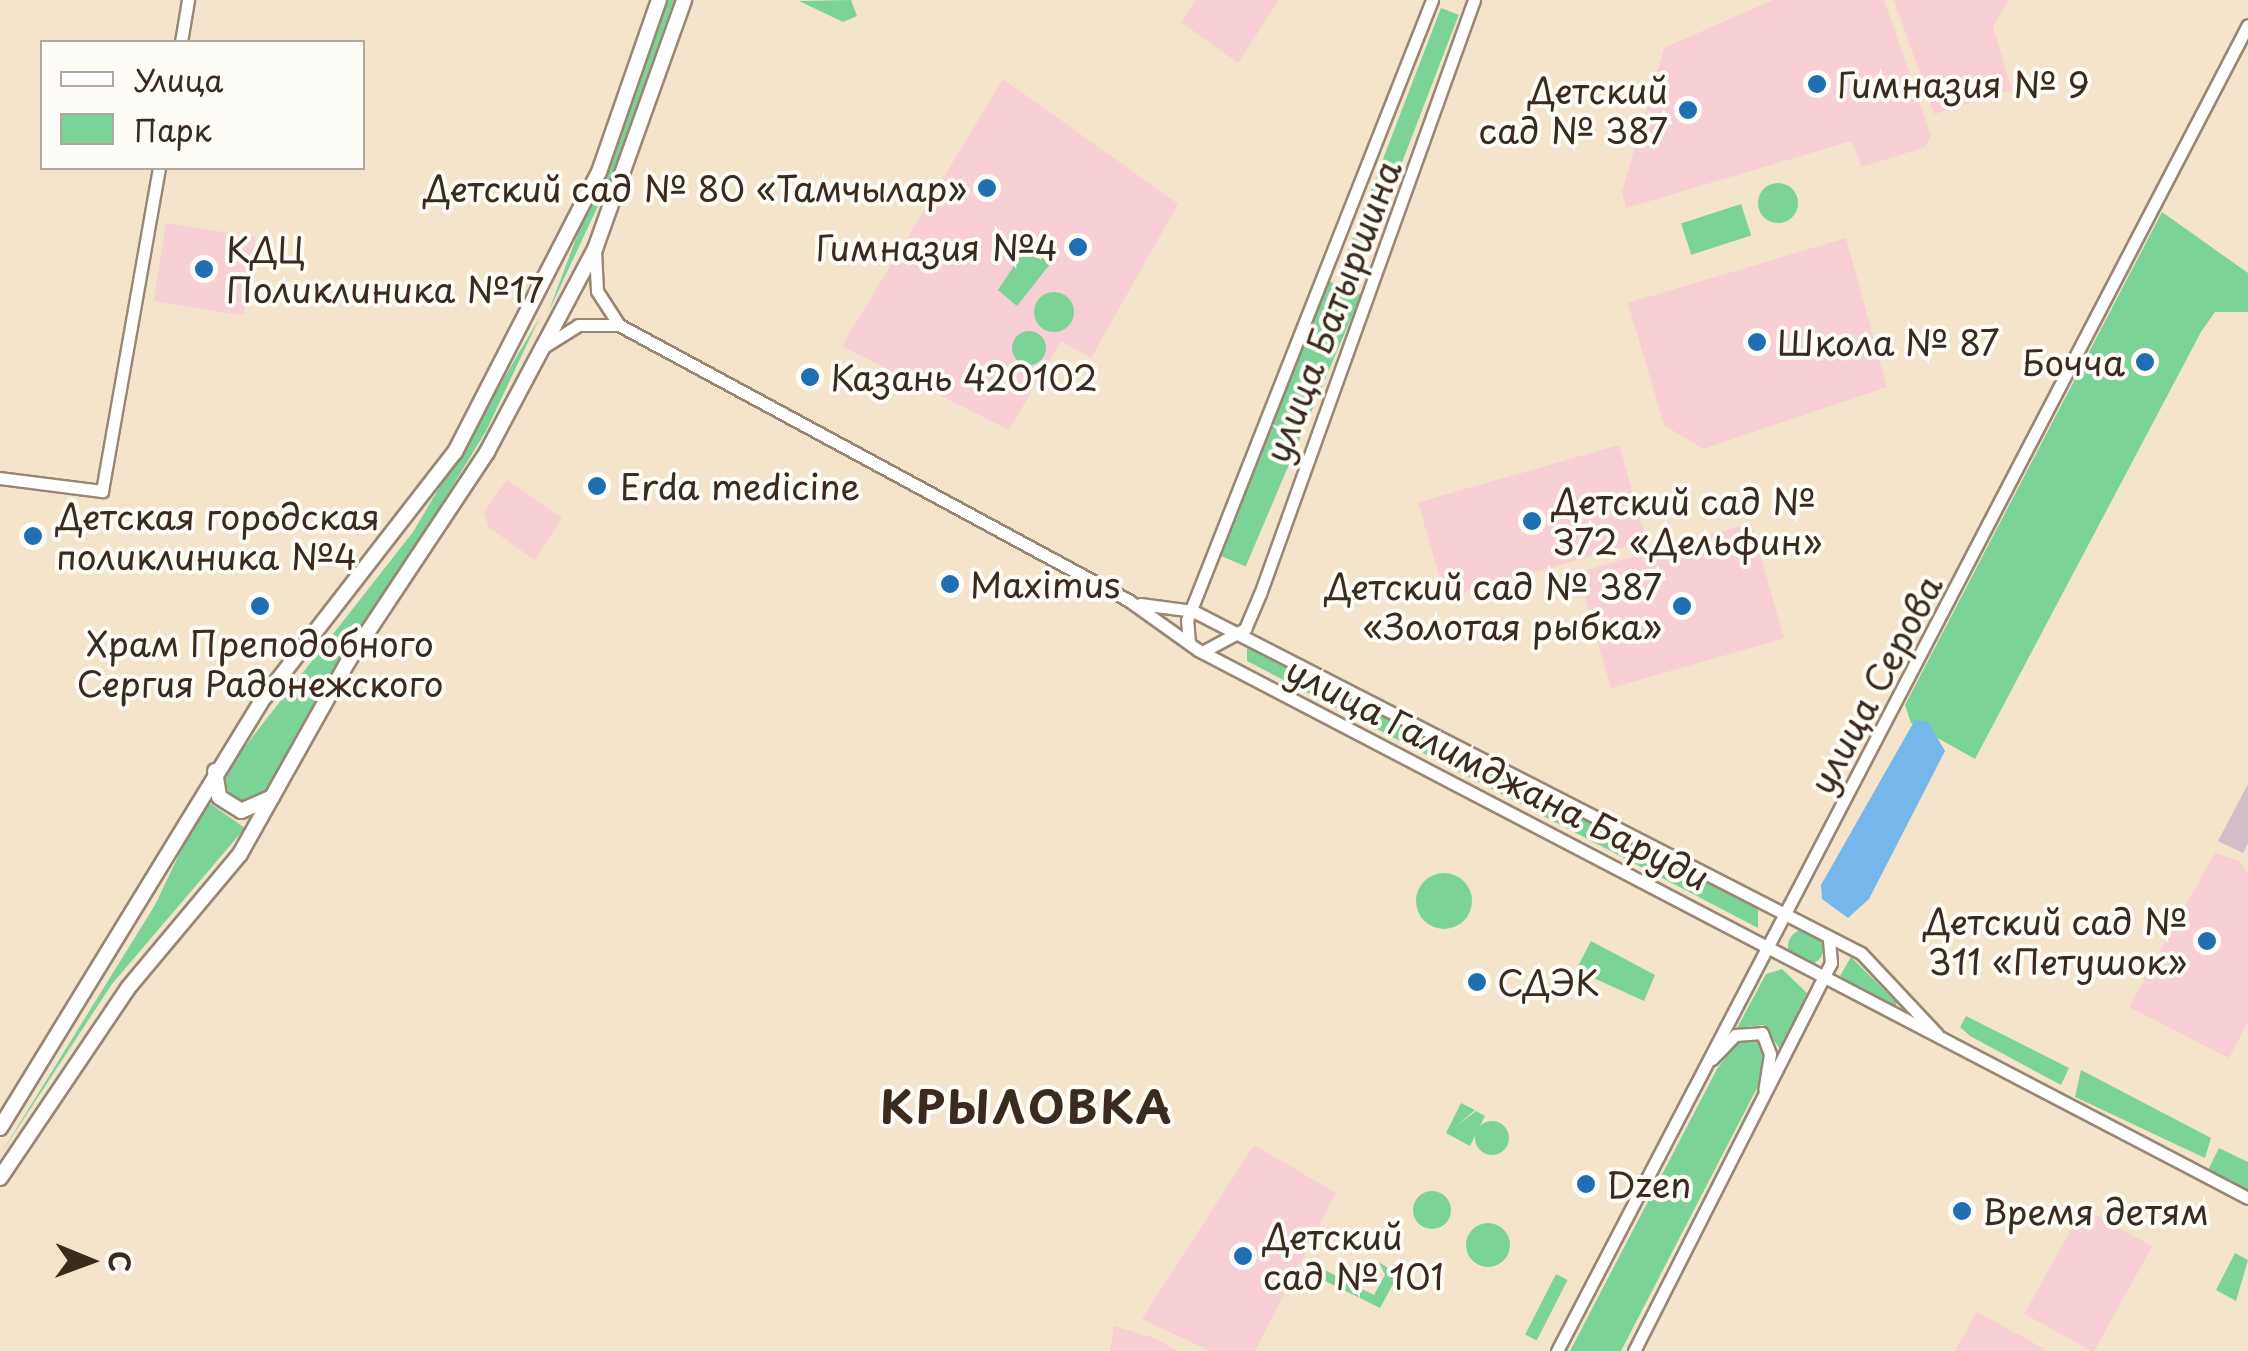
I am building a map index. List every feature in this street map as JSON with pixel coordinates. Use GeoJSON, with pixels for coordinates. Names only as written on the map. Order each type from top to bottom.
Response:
{"type":"FeatureCollection","features":[{"type":"Feature","properties":{"kind":"main road"},"geometry":{"type":"LineString","coordinates":[[0,1128],[77,1015],[214,770],[455,452],[598,172],[659,0]]}},
{"type":"Feature","properties":{"kind":"main road"},"geometry":{"type":"LineString","coordinates":[[0,1178],[128,988],[288,780],[349,660],[544,347],[594,249],[684,0]]}},
{"type":"Feature","properties":{"kind":"main road"},"geometry":{"type":"LineString","coordinates":[[214,770],[219,797],[241,812],[262,806],[288,780]]}},
{"type":"Feature","properties":{"kind":"street"},"geometry":{"type":"LineString","coordinates":[[181,40],[188,0]]}},
{"type":"Feature","properties":{"kind":"street","name":"улица Батыршина"},"geometry":{"type":"LineString","coordinates":[[1197,648],[1193,611],[1432,0]]}},
{"type":"Feature","properties":{"kind":"street","name":"улица Батыршина"},"geometry":{"type":"LineString","coordinates":[[1236,636],[1260,594],[1474,0]]}},
{"type":"Feature","properties":{"kind":"street","name":"улица Серова"},"geometry":{"type":"LineString","coordinates":[[1557,1351],[1700,1072],[2245,40],[2248,25]]}},
{"type":"Feature","properties":{"kind":"street"},"geometry":{"type":"LineString","coordinates":[[0,478],[102,491],[159,170]]}},
{"type":"Feature","properties":{"kind":"street"},"geometry":{"type":"LineString","coordinates":[[594,249],[597,290],[619,325]]}},
{"type":"Feature","properties":{"kind":"street"},"geometry":{"type":"LineString","coordinates":[[544,347],[578,325],[619,325],[1128,600],[1193,611]]}},
{"type":"Feature","properties":{"kind":"street","name":"улица Галимджана Баруди"},"geometry":{"type":"LineString","coordinates":[[1128,600],[1197,648],[1823,980],[2248,1198]]}},
{"type":"Feature","properties":{"kind":"street","name":"улица Галимджана Баруди"},"geometry":{"type":"LineString","coordinates":[[1193,611],[1783,918],[1861,953],[1956,1049]]}},
{"type":"Feature","properties":{"kind":"street"},"geometry":{"type":"LineString","coordinates":[[1197,648],[1236,636]]}},
{"type":"Feature","properties":{"kind":"street"},"geometry":{"type":"LineString","coordinates":[[1634,1351],[1823,980],[1829,938]]}},
{"type":"Feature","properties":{"kind":"street"},"geometry":{"type":"LineString","coordinates":[[1700,1072],[1735,1035],[1762,1033],[1770,1054],[1762,1104]]}},
{"type":"Feature","properties":{"kind":"shaded area"},"geometry":{"type":"Polygon","coordinates":[[[1196,0],[1279,0],[1238,63],[1181,22],[1196,0]]]}},
{"type":"Feature","properties":{"kind":"shaded area","name":"Гимназия № 9"},"geometry":{"type":"Polygon","coordinates":[[[1773,0],[1884,0],[1931,135],[1925,147],[1862,167],[1851,141],[1626,208],[1622,192],[1664,48],[1773,0]]]}},
{"type":"Feature","properties":{"kind":"shaded area"},"geometry":{"type":"Polygon","coordinates":[[[1894,0],[2008,0],[1993,27],[2012,90],[1934,114],[1894,0]]]}},
{"type":"Feature","properties":{"kind":"shaded area"},"geometry":{"type":"Polygon","coordinates":[[[1003,79],[1178,204],[1091,358],[1061,341],[1009,430],[842,346],[1003,79]]]}},
{"type":"Feature","properties":{"kind":"shaded area","name":"КДЦ Поликлиника №17"},"geometry":{"type":"Polygon","coordinates":[[[166,223],[256,237],[244,315],[154,301],[166,223]]]}},
{"type":"Feature","properties":{"kind":"shaded area","name":"Школа № 87"},"geometry":{"type":"Polygon","coordinates":[[[1846,238],[1887,387],[1703,449],[1664,425],[1628,303],[1846,238]]]}},
{"type":"Feature","properties":{"kind":"shaded area","name":"Детский сад № 372 «Дельфин»"},"geometry":{"type":"Polygon","coordinates":[[[1619,445],[1646,540],[1445,598],[1418,503],[1619,445]]]}},
{"type":"Feature","properties":{"kind":"shaded area"},"geometry":{"type":"Polygon","coordinates":[[[507,480],[562,518],[535,560],[489,528],[484,512],[507,480]]]}},
{"type":"Feature","properties":{"kind":"shaded area","name":"Детский сад № 387 «Золотая рыбка»"},"geometry":{"type":"Polygon","coordinates":[[[1751,523],[1784,638],[1611,688],[1578,573],[1751,523]]]}},
{"type":"Feature","properties":{"kind":"shaded area"},"geometry":{"type":"Polygon","coordinates":[[[2248,784],[2248,843],[2243,853],[2218,841],[2248,784]]]}},
{"type":"Feature","properties":{"kind":"shaded area","name":"Детский сад № 311 «Петушок»"},"geometry":{"type":"Polygon","coordinates":[[[2215,853],[2240,861],[2248,875],[2248,1021],[2229,1058],[2129,1007],[2215,853]]]}},
{"type":"Feature","properties":{"kind":"shaded area","name":"Детский сад № 101"},"geometry":{"type":"Polygon","coordinates":[[[1254,1145],[1336,1193],[1255,1351],[1210,1351],[1142,1319],[1254,1145]]]}},
{"type":"Feature","properties":{"kind":"shaded area"},"geometry":{"type":"Polygon","coordinates":[[[2083,1208],[2152,1246],[2094,1351],[2024,1314],[2083,1208]]]}},
{"type":"Feature","properties":{"kind":"shaded area"},"geometry":{"type":"Polygon","coordinates":[[[1977,1312],[2048,1351],[1955,1351],[1977,1312]]]}},
{"type":"Feature","properties":{"kind":"shaded area"},"geometry":{"type":"Polygon","coordinates":[[[1114,1326],[1154,1338],[1178,1351],[1110,1351],[1114,1326]]]}},
{"type":"Feature","properties":{"kind":"green space"},"geometry":{"type":"Polygon","coordinates":[[[666,0],[674,0],[611,178],[548,313],[666,0]]]}},
{"type":"Feature","properties":{"kind":"green space"},"geometry":{"type":"Polygon","coordinates":[[[851,0],[857,16],[843,22],[799,1],[851,0]]]}},
{"type":"Feature","properties":{"kind":"green space"},"geometry":{"type":"Polygon","coordinates":[[[1441,8],[1459,15],[1361,269],[1344,262],[1441,8]]]}},
{"type":"Feature","properties":{"kind":"green space"},"geometry":{"type":"Polygon","coordinates":[[[1778,183],[1792,189],[1798,203],[1792,217],[1778,223],[1764,217],[1758,203],[1764,189],[1778,183]]]}},
{"type":"Feature","properties":{"kind":"green space"},"geometry":{"type":"Polygon","coordinates":[[[1741,204],[1751,235],[1691,255],[1681,223],[1741,204]]]}},
{"type":"Feature","properties":{"kind":"green space"},"geometry":{"type":"Polygon","coordinates":[[[2162,212],[2248,273],[2248,312],[2215,312],[2201,332],[1975,759],[1911,723],[1905,705],[2162,212]]]}},
{"type":"Feature","properties":{"kind":"green space"},"geometry":{"type":"Polygon","coordinates":[[[1027,246],[1050,264],[1017,306],[998,290],[1027,246]]]}},
{"type":"Feature","properties":{"kind":"green space"},"geometry":{"type":"Polygon","coordinates":[[[1326,280],[1361,295],[1246,566],[1211,552],[1326,280]]]}},
{"type":"Feature","properties":{"kind":"green space"},"geometry":{"type":"Polygon","coordinates":[[[1054,292],[1068,298],[1074,312],[1068,326],[1054,332],[1040,326],[1034,312],[1040,298],[1054,292]]]}},
{"type":"Feature","properties":{"kind":"green space"},"geometry":{"type":"Polygon","coordinates":[[[540,317],[486,431],[270,787],[257,803],[233,799],[224,783],[235,759],[413,532],[540,317]]]}},
{"type":"Feature","properties":{"kind":"green space"},"geometry":{"type":"Polygon","coordinates":[[[1029,331],[1041,336],[1046,348],[1041,360],[1029,365],[1017,360],[1012,348],[1017,336],[1029,331]]]}},
{"type":"Feature","properties":{"kind":"green space"},"geometry":{"type":"Polygon","coordinates":[[[1247,647],[1758,907],[1758,928],[1247,661],[1247,647]]]}},
{"type":"Feature","properties":{"kind":"green space"},"geometry":{"type":"Polygon","coordinates":[[[205,800],[245,828],[112,984],[0,1155],[155,905],[205,800]]]}},
{"type":"Feature","properties":{"kind":"green space"},"geometry":{"type":"Polygon","coordinates":[[[1444,873],[1463,882],[1472,901],[1463,920],[1444,929],[1425,920],[1416,901],[1425,882],[1444,873]]]}},
{"type":"Feature","properties":{"kind":"green space"},"geometry":{"type":"Polygon","coordinates":[[[1806,929],[1819,934],[1824,947],[1819,960],[1806,965],[1793,960],[1788,947],[1793,934],[1806,929]]]}},
{"type":"Feature","properties":{"kind":"green space"},"geometry":{"type":"Polygon","coordinates":[[[1591,941],[1655,975],[1644,1001],[1576,970],[1591,941]]]}},
{"type":"Feature","properties":{"kind":"green space"},"geometry":{"type":"Polygon","coordinates":[[[1851,957],[1897,1003],[1895,1007],[1840,976],[1851,957]]]}},
{"type":"Feature","properties":{"kind":"green space"},"geometry":{"type":"Polygon","coordinates":[[[1782,969],[1807,993],[1780,1049],[1763,1025],[1737,1028],[1766,974],[1782,969]]]}},
{"type":"Feature","properties":{"kind":"green space"},"geometry":{"type":"Polygon","coordinates":[[[1966,1016],[2069,1068],[2061,1085],[1970,1036],[1960,1027],[1966,1016]]]}},
{"type":"Feature","properties":{"kind":"green space"},"geometry":{"type":"Polygon","coordinates":[[[1757,1037],[1768,1057],[1757,1088],[1621,1351],[1570,1351],[1717,1069],[1738,1042],[1757,1037]]]}},
{"type":"Feature","properties":{"kind":"green space"},"geometry":{"type":"Polygon","coordinates":[[[2081,1070],[2211,1138],[2205,1158],[2075,1097],[2081,1070]]]}},
{"type":"Feature","properties":{"kind":"green space"},"geometry":{"type":"Polygon","coordinates":[[[1461,1103],[1475,1110],[1455,1127],[1476,1111],[1485,1116],[1470,1146],[1446,1133],[1461,1103]]]}},
{"type":"Feature","properties":{"kind":"green space"},"geometry":{"type":"Polygon","coordinates":[[[1492,1121],[1504,1126],[1509,1138],[1504,1150],[1492,1155],[1480,1150],[1475,1138],[1480,1126],[1492,1121]]]}},
{"type":"Feature","properties":{"kind":"green space"},"geometry":{"type":"Polygon","coordinates":[[[2219,1148],[2248,1162],[2248,1190],[2208,1170],[2219,1148]]]}},
{"type":"Feature","properties":{"kind":"green space"},"geometry":{"type":"Polygon","coordinates":[[[1432,1191],[1446,1196],[1451,1210],[1446,1224],[1432,1229],[1418,1224],[1413,1210],[1418,1196],[1432,1191]]]}},
{"type":"Feature","properties":{"kind":"green space"},"geometry":{"type":"Polygon","coordinates":[[[1488,1223],[1504,1229],[1510,1245],[1504,1261],[1488,1267],[1472,1261],[1466,1245],[1472,1229],[1488,1223]]]}},
{"type":"Feature","properties":{"kind":"green space"},"geometry":{"type":"Polygon","coordinates":[[[2235,1253],[2248,1260],[2236,1301],[2216,1290],[2235,1253]]]}},
{"type":"Feature","properties":{"kind":"green space"},"geometry":{"type":"Polygon","coordinates":[[[1379,1262],[1398,1275],[1380,1308],[1317,1277],[1321,1268],[1374,1295],[1385,1275],[1379,1262]]]}},
{"type":"Feature","properties":{"kind":"green space"},"geometry":{"type":"Polygon","coordinates":[[[1556,1274],[1568,1280],[1537,1340],[1525,1335],[1556,1274]]]}},
{"type":"Feature","properties":{"kind":"water"},"geometry":{"type":"Polygon","coordinates":[[[1915,720],[1928,722],[1945,751],[1869,899],[1848,918],[1822,899],[1821,885],[1915,720]]]}},
{"type":"Feature","properties":{"kind":"place","name":"Гимназия № 9"},"geometry":{"type":"Point","coordinates":[1817,84]}},
{"type":"Feature","properties":{"kind":"place","name":"Детский сад № 387"},"geometry":{"type":"Point","coordinates":[1688,110]}},
{"type":"Feature","properties":{"kind":"place","name":"Детский сад № 80 «Тамчылар»"},"geometry":{"type":"Point","coordinates":[987,188]}},
{"type":"Feature","properties":{"kind":"place","name":"Гимназия №4"},"geometry":{"type":"Point","coordinates":[1078,247]}},
{"type":"Feature","properties":{"kind":"place","name":"КДЦ Поликлиника №17"},"geometry":{"type":"Point","coordinates":[204,269]}},
{"type":"Feature","properties":{"kind":"place","name":"Школа № 87"},"geometry":{"type":"Point","coordinates":[1757,342]}},
{"type":"Feature","properties":{"kind":"place","name":"Бочча"},"geometry":{"type":"Point","coordinates":[2145,362]}},
{"type":"Feature","properties":{"kind":"place","name":"Казань 420102"},"geometry":{"type":"Point","coordinates":[810,377]}},
{"type":"Feature","properties":{"kind":"place","name":"Erda medicine"},"geometry":{"type":"Point","coordinates":[597,486]}},
{"type":"Feature","properties":{"kind":"place","name":"Детский сад № 372 «Дельфин»"},"geometry":{"type":"Point","coordinates":[1532,521]}},
{"type":"Feature","properties":{"kind":"place","name":"Детская городская поликлиника №4"},"geometry":{"type":"Point","coordinates":[33,536]}},
{"type":"Feature","properties":{"kind":"place","name":"Maximus"},"geometry":{"type":"Point","coordinates":[950,584]}},
{"type":"Feature","properties":{"kind":"place","name":"Храм Преподобного Сергия Радонежского"},"geometry":{"type":"Point","coordinates":[260,606]}},
{"type":"Feature","properties":{"kind":"place","name":"Детский сад № 387 «Золотая рыбка»"},"geometry":{"type":"Point","coordinates":[1682,606]}},
{"type":"Feature","properties":{"kind":"place","name":"Детский сад № 311 «Петушок»"},"geometry":{"type":"Point","coordinates":[2207,941]}},
{"type":"Feature","properties":{"kind":"place","name":"СДЭК"},"geometry":{"type":"Point","coordinates":[1477,982]}},
{"type":"Feature","properties":{"kind":"place","name":"Dzen"},"geometry":{"type":"Point","coordinates":[1586,1184]}},
{"type":"Feature","properties":{"kind":"place","name":"Время детям"},"geometry":{"type":"Point","coordinates":[1962,1211]}},
{"type":"Feature","properties":{"kind":"place","name":"Детский сад № 101"},"geometry":{"type":"Point","coordinates":[1243,1256]}},
{"type":"Feature","properties":{"kind":"district","name":"КРЫЛОВКА"},"geometry":{"type":"Point","coordinates":[1027,1106]}}]}
